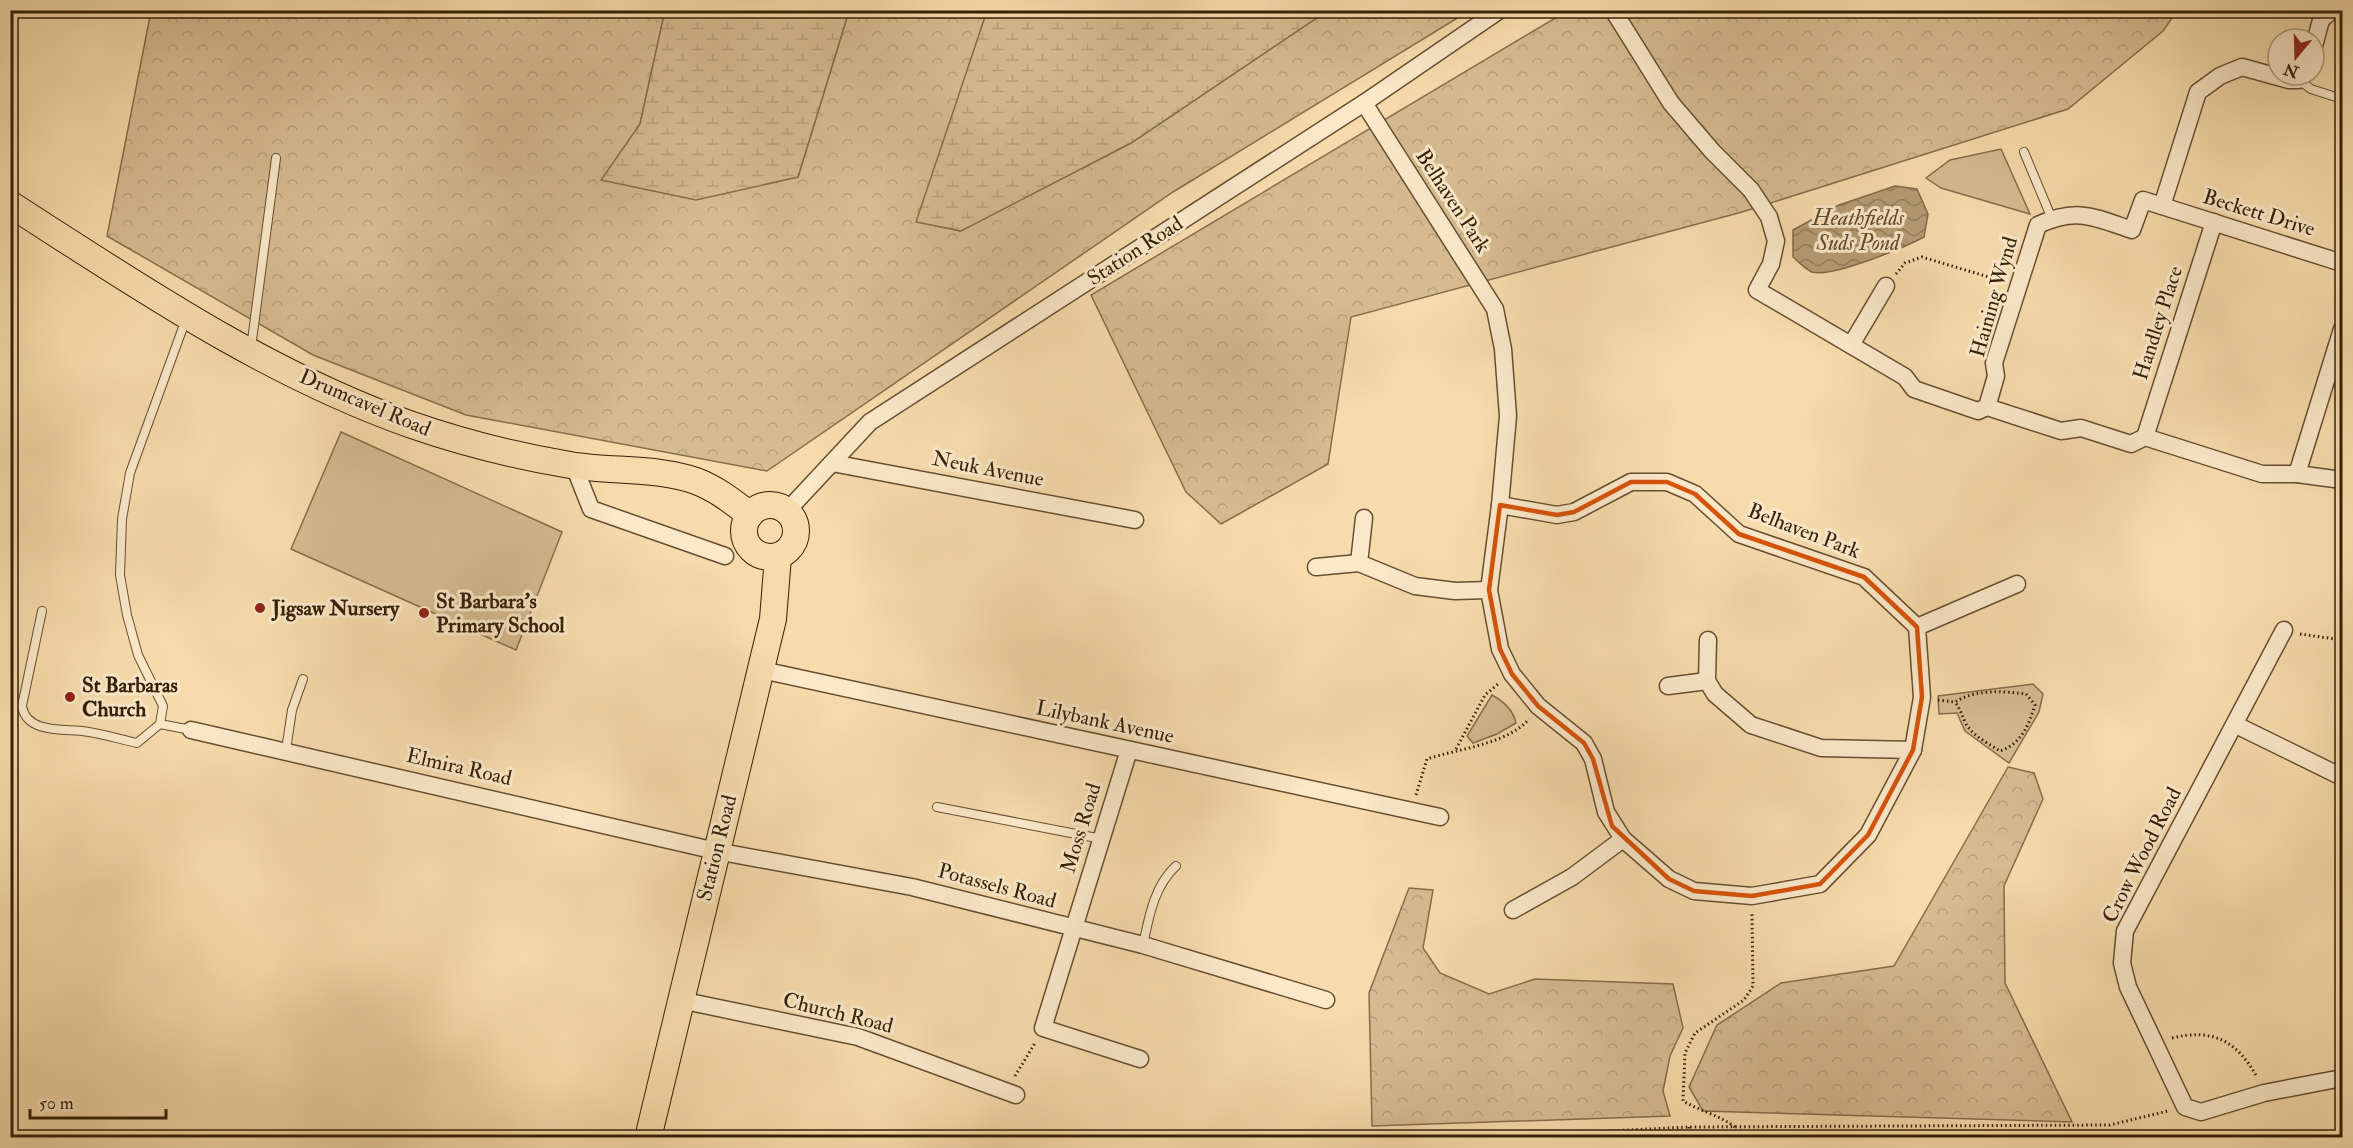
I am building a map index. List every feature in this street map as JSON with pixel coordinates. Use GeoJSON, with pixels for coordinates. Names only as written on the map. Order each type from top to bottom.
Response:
{"type":"FeatureCollection","features":[{"type":"Feature","properties":{"kind":"main road","name":"Drumcavel Road"},"geometry":{"type":"LineString","coordinates":[[10,204],[187,318],[250,352],[359,405],[481,448],[574,466],[676,475],[709,487],[750,515]]}},
{"type":"Feature","properties":{"kind":"main road"},"geometry":{"type":"LineString","coordinates":[[770,505],[787,511],[796,524],[795,541],[785,553],[778,557],[761,556],[747,544],[744,527],[750,515],[761,507],[770,505]]}},
{"type":"Feature","properties":{"kind":"main road","name":"Station Road"},"geometry":{"type":"LineString","coordinates":[[648,1137],[762,670],[773,619],[778,557]]}},
{"type":"Feature","properties":{"kind":"street","name":"Station Road"},"geometry":{"type":"LineString","coordinates":[[787,511],[870,422],[1364,103],[1500,10]]}},
{"type":"Feature","properties":{"kind":"street"},"geometry":{"type":"LineString","coordinates":[[1613,10],[1671,103],[1712,151],[1751,190],[1769,217],[1776,241],[1771,264],[1757,290],[1905,377],[1914,389],[1978,411],[1987,407],[2061,431],[2081,428],[2131,444],[2145,437],[2262,474],[2297,474],[2343,480]]}},
{"type":"Feature","properties":{"kind":"street"},"geometry":{"type":"LineString","coordinates":[[2319,27],[2321,21],[2332,10]]}},
{"type":"Feature","properties":{"kind":"street"},"geometry":{"type":"LineString","coordinates":[[2052,219],[2085,213],[2132,230],[2143,200],[2162,206],[2198,92],[2220,76],[2242,67],[2266,74]]}},
{"type":"Feature","properties":{"kind":"street","name":"Belhaven Park"},"geometry":{"type":"LineString","coordinates":[[1364,103],[1495,309],[1503,349],[1508,416],[1489,590],[1500,649],[1512,674],[1538,706],[1584,742],[1593,759],[1606,812],[1623,839],[1669,879],[1694,891],[1752,896],[1820,884],[1868,835],[1913,750],[1922,697],[1917,627],[1864,577],[1739,534],[1695,494],[1667,482],[1632,482],[1575,512],[1566,514],[1557,515],[1500,505]]}},
{"type":"Feature","properties":{"kind":"street","name":"Beckett Drive"},"geometry":{"type":"LineString","coordinates":[[2162,206],[2343,263]]}},
{"type":"Feature","properties":{"kind":"street","name":"Haining Wynd"},"geometry":{"type":"LineString","coordinates":[[1987,407],[1996,376],[1994,363],[2038,225],[2052,219]]}},
{"type":"Feature","properties":{"kind":"street","name":"Handley Place"},"geometry":{"type":"LineString","coordinates":[[2145,437],[2214,222]]}},
{"type":"Feature","properties":{"kind":"street"},"geometry":{"type":"LineString","coordinates":[[1851,345],[1886,286]]}},
{"type":"Feature","properties":{"kind":"street"},"geometry":{"type":"LineString","coordinates":[[2297,474],[2343,329]]}},
{"type":"Feature","properties":{"kind":"street","name":"Neuk Avenue"},"geometry":{"type":"LineString","coordinates":[[832,463],[1136,520]]}},
{"type":"Feature","properties":{"kind":"street"},"geometry":{"type":"LineString","coordinates":[[574,466],[591,509],[725,556]]}},
{"type":"Feature","properties":{"kind":"street"},"geometry":{"type":"LineString","coordinates":[[1359,562],[1364,518]]}},
{"type":"Feature","properties":{"kind":"street"},"geometry":{"type":"LineString","coordinates":[[1316,567],[1359,562],[1415,586],[1455,591],[1489,590]]}},
{"type":"Feature","properties":{"kind":"street"},"geometry":{"type":"LineString","coordinates":[[1917,627],[2017,584]]}},
{"type":"Feature","properties":{"kind":"street","name":"Crow Wood Road"},"geometry":{"type":"LineString","coordinates":[[2185,1107],[2128,987],[2122,963],[2125,931],[2284,630]]}},
{"type":"Feature","properties":{"kind":"street"},"geometry":{"type":"LineString","coordinates":[[1708,640],[1707,681],[1715,694],[1751,725],[1821,748],[1913,750]]}},
{"type":"Feature","properties":{"kind":"street","name":"Lilybank Avenue"},"geometry":{"type":"LineString","coordinates":[[762,670],[1440,817]]}},
{"type":"Feature","properties":{"kind":"street"},"geometry":{"type":"LineString","coordinates":[[1668,686],[1707,681]]}},
{"type":"Feature","properties":{"kind":"street"},"geometry":{"type":"LineString","coordinates":[[2236,724],[2343,777]]}},
{"type":"Feature","properties":{"kind":"street","name":"Elmira Road"},"geometry":{"type":"LineString","coordinates":[[191,730],[286,750],[716,851]]}},
{"type":"Feature","properties":{"kind":"street","name":"Moss Road"},"geometry":{"type":"LineString","coordinates":[[1043,1028],[1129,750]]}},
{"type":"Feature","properties":{"kind":"street"},"geometry":{"type":"LineString","coordinates":[[1514,910],[1572,877],[1623,839]]}},
{"type":"Feature","properties":{"kind":"street","name":"Potassels Road"},"geometry":{"type":"LineString","coordinates":[[716,851],[912,887],[1143,945],[1326,1000]]}},
{"type":"Feature","properties":{"kind":"street","name":"Church Road"},"geometry":{"type":"LineString","coordinates":[[680,1000],[858,1037],[1011,1093]]}},
{"type":"Feature","properties":{"kind":"street"},"geometry":{"type":"LineString","coordinates":[[1043,1028],[1140,1059]]}},
{"type":"Feature","properties":{"kind":"street"},"geometry":{"type":"LineString","coordinates":[[2185,1107],[2201,1112],[2264,1093],[2343,1078]]}},
{"type":"Feature","properties":{"kind":"lane"},"geometry":{"type":"LineString","coordinates":[[2309,87],[2343,99]]}},
{"type":"Feature","properties":{"kind":"lane"},"geometry":{"type":"LineString","coordinates":[[2024,152],[2052,219]]}},
{"type":"Feature","properties":{"kind":"lane"},"geometry":{"type":"LineString","coordinates":[[250,352],[276,158]]}},
{"type":"Feature","properties":{"kind":"lane"},"geometry":{"type":"LineString","coordinates":[[42,611],[22,706],[27,717],[49,729],[82,731],[137,743],[160,724],[163,706],[138,655],[127,615],[120,575],[123,519],[130,473],[187,318]]}},
{"type":"Feature","properties":{"kind":"lane"},"geometry":{"type":"LineString","coordinates":[[286,750],[292,710],[303,679]]}},
{"type":"Feature","properties":{"kind":"lane"},"geometry":{"type":"LineString","coordinates":[[160,724],[191,730]]}},
{"type":"Feature","properties":{"kind":"lane"},"geometry":{"type":"LineString","coordinates":[[937,807],[1101,839]]}},
{"type":"Feature","properties":{"kind":"lane"},"geometry":{"type":"LineString","coordinates":[[1143,945],[1159,887],[1165,876],[1176,866]]}},
{"type":"Feature","properties":{"kind":"path"},"geometry":{"type":"LineString","coordinates":[[1886,286],[1905,263],[1922,257],[2018,286]]}},
{"type":"Feature","properties":{"kind":"path"},"geometry":{"type":"LineString","coordinates":[[2284,630],[2343,640]]}},
{"type":"Feature","properties":{"kind":"path"},"geometry":{"type":"LineString","coordinates":[[1456,749],[1485,695],[1512,674]]}},
{"type":"Feature","properties":{"kind":"path"},"geometry":{"type":"LineString","coordinates":[[1922,697],[1955,702],[1966,695],[2002,691],[2026,694],[2035,705],[2023,734],[2013,746],[2000,751],[1982,740],[1966,724],[1963,712],[1955,702]]}},
{"type":"Feature","properties":{"kind":"path"},"geometry":{"type":"LineString","coordinates":[[1412,812],[1427,759],[1497,739],[1526,722],[1538,706]]}},
{"type":"Feature","properties":{"kind":"path"},"geometry":{"type":"LineString","coordinates":[[1736,1127],[1718,1115],[1683,1101],[1685,1053],[1695,1033],[1744,1000],[1753,986],[1752,896]]}},
{"type":"Feature","properties":{"kind":"path"},"geometry":{"type":"LineString","coordinates":[[1011,1093],[1043,1028]]}},
{"type":"Feature","properties":{"kind":"path"},"geometry":{"type":"LineString","coordinates":[[2154,1042],[2184,1035],[2208,1034],[2231,1045],[2243,1054],[2264,1093]]}},
{"type":"Feature","properties":{"kind":"path"},"geometry":{"type":"LineString","coordinates":[[1470,1137],[1689,1127],[2110,1125],[2185,1107]]}},
{"type":"Feature","properties":{"kind":"path"},"geometry":{"type":"LineString","coordinates":[[1689,1127],[1689,1137]]}},
{"type":"Feature","properties":{"kind":"highlighted area"},"geometry":{"type":"Polygon","coordinates":[[[1631,482],[1667,482],[1695,494],[1739,534],[1864,577],[1917,627],[1922,697],[1913,750],[1868,835],[1820,884],[1752,896],[1694,891],[1669,879],[1612,826],[1593,759],[1584,743],[1538,706],[1512,674],[1500,649],[1489,590],[1500,505],[1557,515],[1574,512],[1631,482]]]}},
{"type":"Feature","properties":{"kind":"green space"},"geometry":{"type":"Polygon","coordinates":[[[665,10],[849,11],[798,177],[696,200],[601,180],[640,124],[665,10]]]}},
{"type":"Feature","properties":{"kind":"green space"},"geometry":{"type":"Polygon","coordinates":[[[987,10],[1327,11],[1131,143],[961,231],[916,222],[987,10]]]}},
{"type":"Feature","properties":{"kind":"green space"},"geometry":{"type":"Polygon","coordinates":[[[151,11],[665,11],[640,124],[602,180],[798,177],[849,11],[987,11],[917,222],[960,231],[1131,143],[1327,11],[1469,11],[1173,192],[767,471],[466,415],[313,355],[107,236],[151,11]]]}},
{"type":"Feature","properties":{"kind":"green space"},"geometry":{"type":"Polygon","coordinates":[[[1567,11],[2177,11],[2163,31],[2068,109],[1742,212],[1351,317],[1328,464],[1221,524],[1186,492],[1091,295],[1567,11]]]}},
{"type":"Feature","properties":{"kind":"green space"},"geometry":{"type":"Polygon","coordinates":[[[2001,149],[2030,214],[1941,188],[1926,178],[1950,160],[2001,149]]]}},
{"type":"Feature","properties":{"kind":"green space"},"geometry":{"type":"Polygon","coordinates":[[[341,432],[562,532],[516,650],[291,549],[341,432]]]}},
{"type":"Feature","properties":{"kind":"green space"},"geometry":{"type":"Polygon","coordinates":[[[2033,684],[2043,694],[2039,712],[2009,763],[1965,731],[1957,713],[1939,714],[1938,696],[2033,684]]]}},
{"type":"Feature","properties":{"kind":"green space"},"geometry":{"type":"Polygon","coordinates":[[[1492,695],[1507,706],[1516,723],[1497,734],[1473,743],[1467,736],[1492,695]]]}},
{"type":"Feature","properties":{"kind":"green space"},"geometry":{"type":"Polygon","coordinates":[[[2008,767],[2034,773],[2043,799],[2004,886],[2005,983],[2072,1122],[1703,1111],[1689,1087],[1717,1025],[1781,983],[1894,966],[2008,767]]]}},
{"type":"Feature","properties":{"kind":"green space"},"geometry":{"type":"Polygon","coordinates":[[[1409,888],[1433,890],[1423,948],[1440,973],[1489,994],[1535,979],[1673,984],[1683,1028],[1670,1056],[1663,1091],[1670,1116],[1372,1126],[1369,993],[1409,888]]]}},
{"type":"Feature","properties":{"kind":"water","name":"Heathfields Suds Pond"},"geometry":{"type":"Polygon","coordinates":[[[1895,186],[1917,189],[1928,214],[1924,237],[1851,266],[1822,273],[1810,271],[1793,257],[1793,230],[1839,205],[1895,186]]]}},
{"type":"Feature","properties":{"kind":"place","name":"Jigsaw Nursery"},"geometry":{"type":"Point","coordinates":[260,608]}},
{"type":"Feature","properties":{"kind":"place","name":"St Barbara's Primary School"},"geometry":{"type":"Point","coordinates":[424,613]}},
{"type":"Feature","properties":{"kind":"place","name":"St Barbaras Church"},"geometry":{"type":"Point","coordinates":[70,697]}}]}
